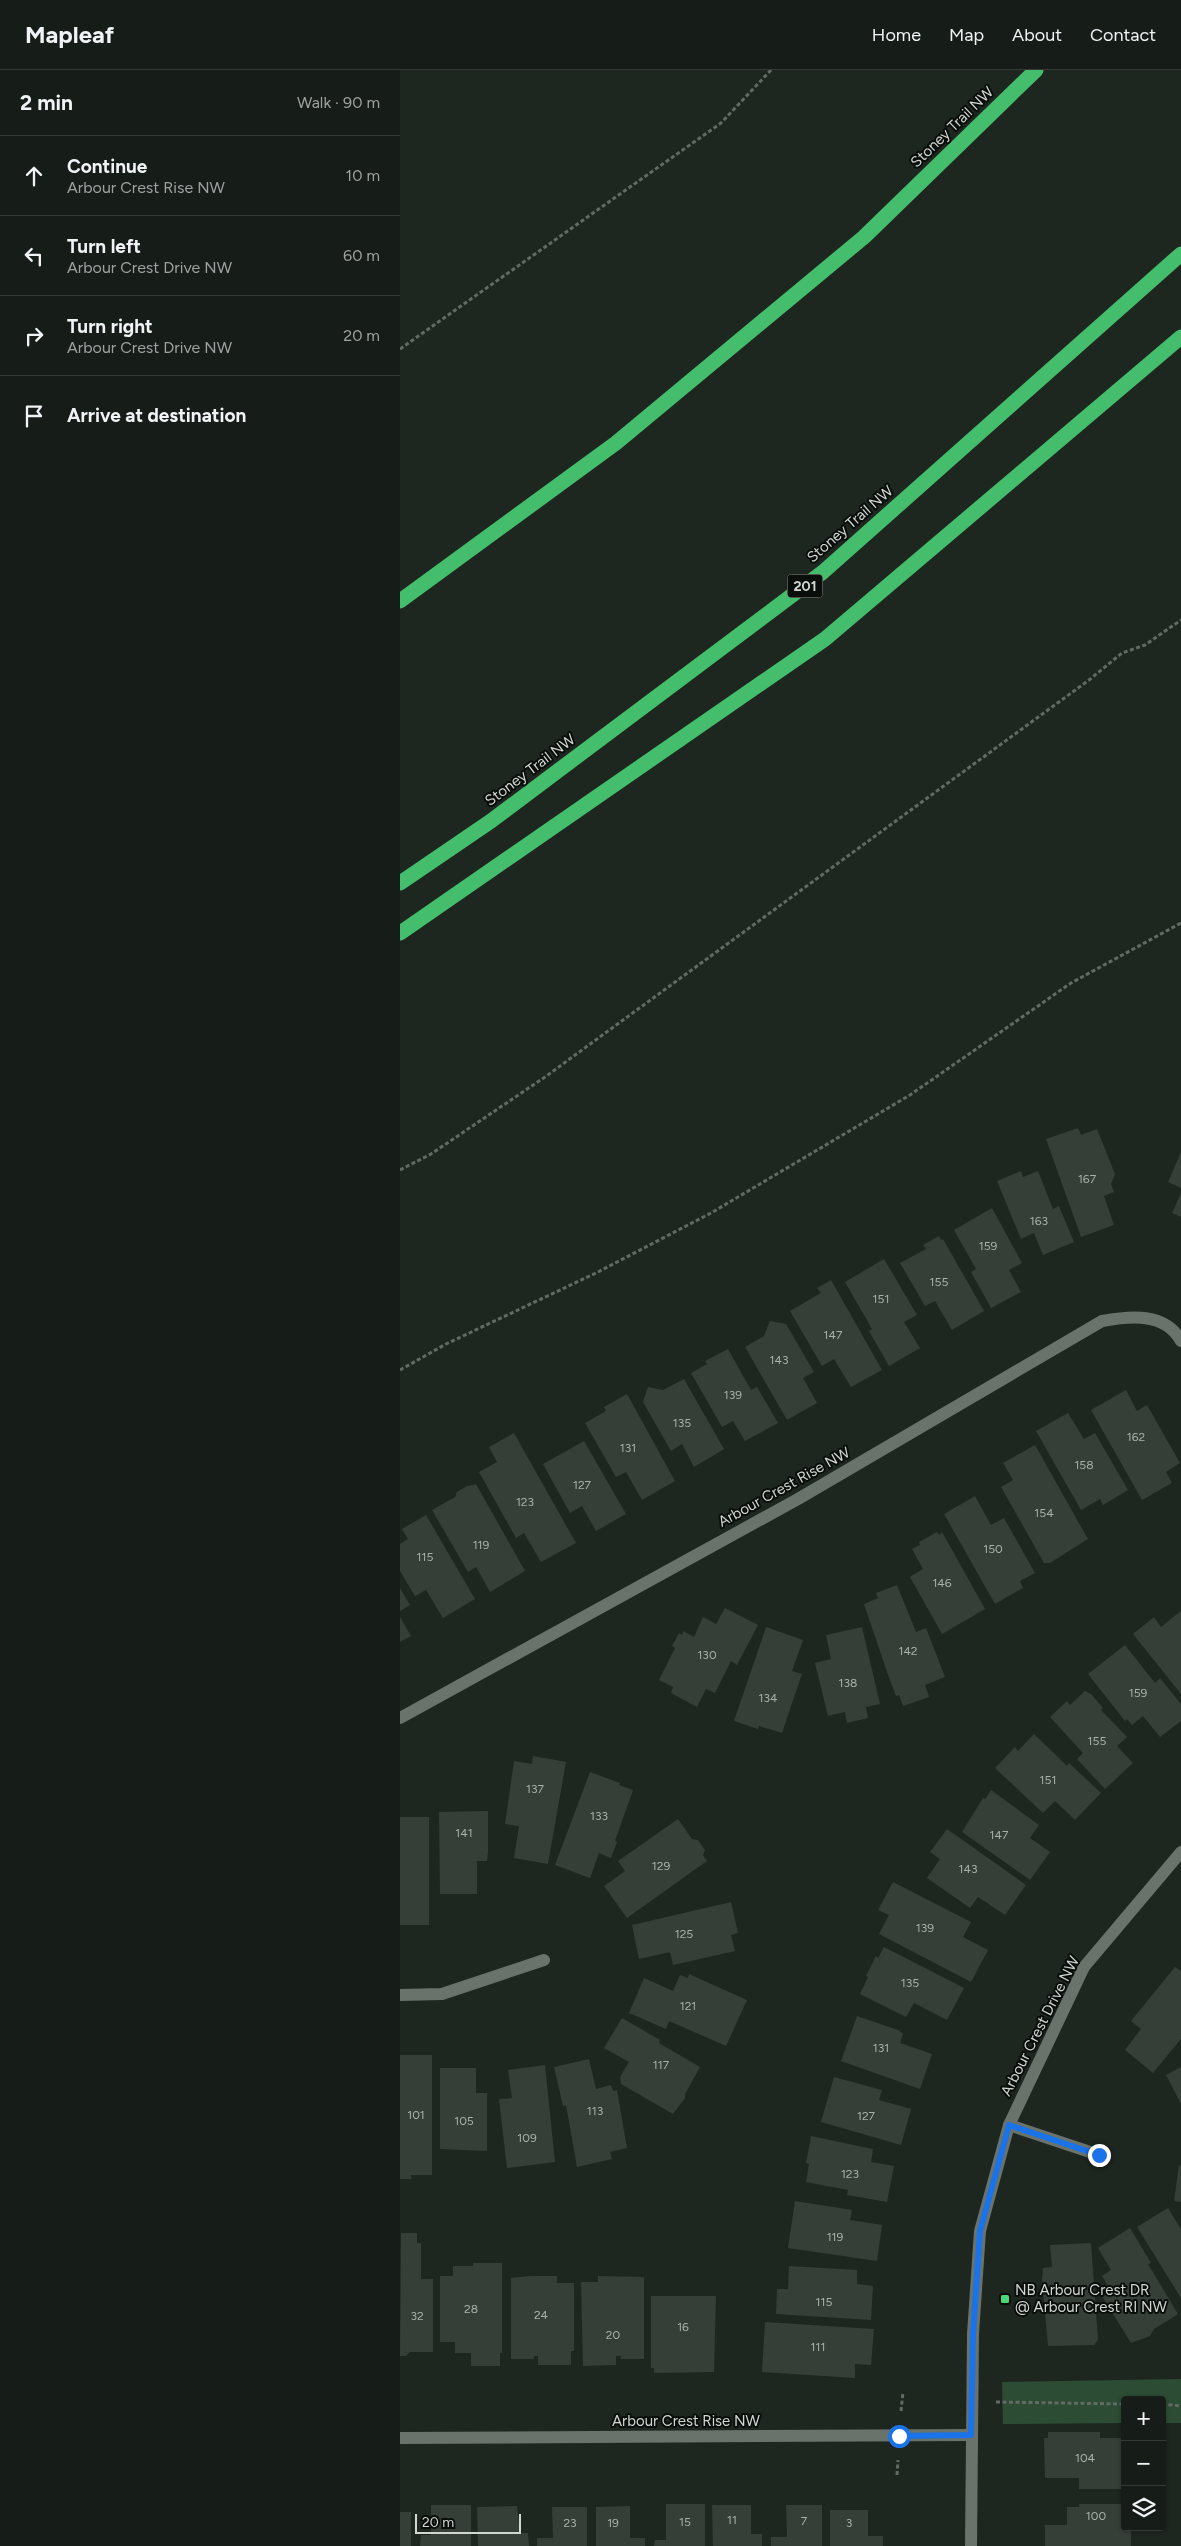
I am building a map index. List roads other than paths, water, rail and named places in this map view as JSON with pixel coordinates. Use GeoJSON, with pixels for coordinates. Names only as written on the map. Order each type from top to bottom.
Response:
{"type":"FeatureCollection","features":[{"type":"Feature","properties":{"kind":"highway","name":"Stoney Trail NW"},"geometry":{"type":"LineString","coordinates":[[400,601],[616,443],[864,237],[1036,70]]}},
{"type":"Feature","properties":{"kind":"highway","name":"Stoney Trail NW"},"geometry":{"type":"LineString","coordinates":[[400,883],[491,821],[823,572],[1181,254]]}},
{"type":"Feature","properties":{"kind":"highway"},"geometry":{"type":"LineString","coordinates":[[400,933],[825,639],[1181,337]]}},
{"type":"Feature","properties":{"kind":"street","name":"Arbour Crest Rise NW"},"geometry":{"type":"LineString","coordinates":[[400,1718],[798,1499],[1102,1321],[1130,1316],[1157,1320],[1176,1332],[1181,1341]]}},
{"type":"Feature","properties":{"kind":"street","name":"Arbour Crest Drive NW"},"geometry":{"type":"LineString","coordinates":[[971,2546],[973,2334],[980,2231],[1009,2125],[1084,1967],[1181,1852]]}},
{"type":"Feature","properties":{"kind":"street"},"geometry":{"type":"LineString","coordinates":[[400,1995],[442,1994],[544,1960]]}},
{"type":"Feature","properties":{"kind":"street"},"geometry":{"type":"LineString","coordinates":[[1009,2125],[1099,2155]]}},
{"type":"Feature","properties":{"kind":"street","name":"Arbour Crest Rise NW"},"geometry":{"type":"LineString","coordinates":[[400,2438],[971,2435]]}},
{"type":"Feature","properties":{"kind":"place","name":"NB Arbour Crest DR @ Arbour Crest RI NW"},"geometry":{"type":"Point","coordinates":[1005,2299]}}]}
